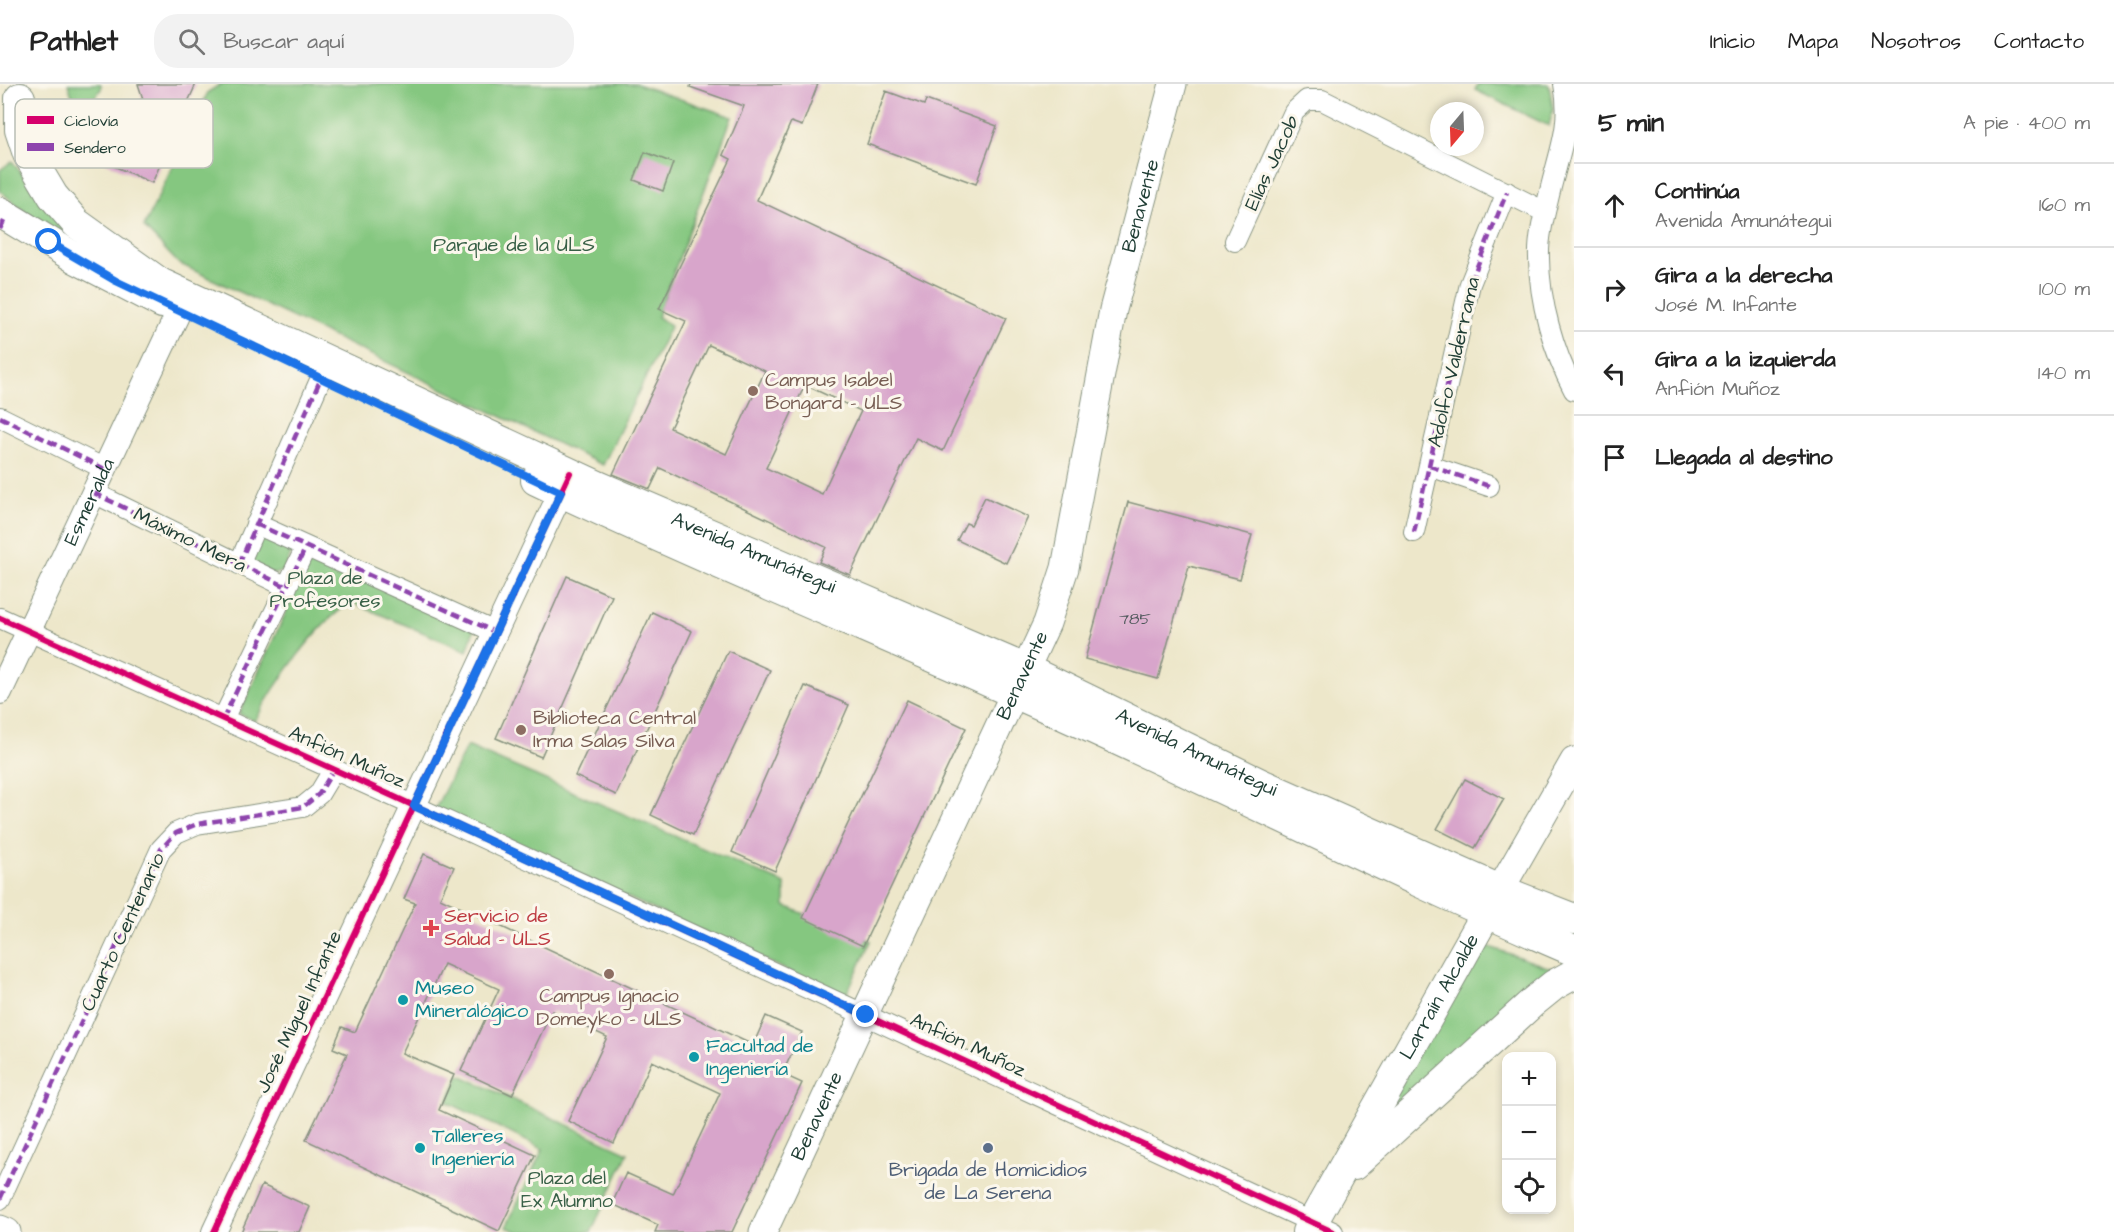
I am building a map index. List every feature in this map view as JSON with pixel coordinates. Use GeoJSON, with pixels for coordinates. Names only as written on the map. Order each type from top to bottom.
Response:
{"type":"FeatureCollection","features":[{"type":"Feature","properties":{"kind":"main road","name":"Benavente"},"geometry":{"type":"LineString","coordinates":[[763,1232],[1047,623],[1065,568],[1113,310],[1173,84]]}},
{"type":"Feature","properties":{"kind":"main road"},"geometry":{"type":"LineString","coordinates":[[0,140],[10,128],[15,111]]}},
{"type":"Feature","properties":{"kind":"main road","name":"Avenida Amunátegui"},"geometry":{"type":"LineString","coordinates":[[36,168],[53,196],[76,223],[131,265],[160,283],[565,483]]}},
{"type":"Feature","properties":{"kind":"main road","name":"Avenida Amunátegui"},"geometry":{"type":"LineString","coordinates":[[2,220],[116,281],[321,378],[1019,681],[1492,901],[1574,951]]}},
{"type":"Feature","properties":{"kind":"main road","name":"Larraín Alcalde"},"geometry":{"type":"LineString","coordinates":[[1317,1229],[1336,1181],[1492,901],[1574,761]]}},
{"type":"Feature","properties":{"kind":"main road","name":"Avenida Amunátegui"},"geometry":{"type":"LineString","coordinates":[[1492,901],[1574,919]]}},
{"type":"Feature","properties":{"kind":"main road"},"geometry":{"type":"LineString","coordinates":[[1336,1181],[1533,1002],[1554,985],[1574,974]]}},
{"type":"Feature","properties":{"kind":"main road"},"geometry":{"type":"LineString","coordinates":[[0,1229],[7,1232]]}},
{"type":"Feature","properties":{"kind":"street"},"geometry":{"type":"LineString","coordinates":[[1564,84],[1567,112],[1565,142],[1545,212],[1539,257],[1542,289],[1552,334],[1574,390]]}},
{"type":"Feature","properties":{"kind":"street","name":"Elías Jacob"},"geometry":{"type":"LineString","coordinates":[[1235,241],[1294,112],[1307,100],[1322,100],[1545,212]]}},
{"type":"Feature","properties":{"kind":"street","name":"Adolfo Valderrama"},"geometry":{"type":"LineString","coordinates":[[1414,532],[1470,284],[1507,192]]}},
{"type":"Feature","properties":{"kind":"street","name":"Esmeralda"},"geometry":{"type":"LineString","coordinates":[[0,692],[179,311]]}},
{"type":"Feature","properties":{"kind":"street"},"geometry":{"type":"LineString","coordinates":[[239,564],[321,378]]}},
{"type":"Feature","properties":{"kind":"street"},"geometry":{"type":"LineString","coordinates":[[0,417],[105,469]]}},
{"type":"Feature","properties":{"kind":"street","name":"Adolfo Valderrama"},"geometry":{"type":"LineString","coordinates":[[1430,466],[1489,486]]}},
{"type":"Feature","properties":{"kind":"street","name":"José Miguel Infante"},"geometry":{"type":"LineString","coordinates":[[214,1232],[565,483]]}},
{"type":"Feature","properties":{"kind":"street","name":"Máximo Mera"},"geometry":{"type":"LineString","coordinates":[[94,493],[287,587]]}},
{"type":"Feature","properties":{"kind":"street"},"geometry":{"type":"LineString","coordinates":[[256,524],[495,632]]}},
{"type":"Feature","properties":{"kind":"street"},"geometry":{"type":"LineString","coordinates":[[223,719],[306,547]]}},
{"type":"Feature","properties":{"kind":"street","name":"Anfión Muñoz"},"geometry":{"type":"LineString","coordinates":[[0,618],[866,1015],[1317,1229]]}},
{"type":"Feature","properties":{"kind":"street","name":"Cuarto Centenario"},"geometry":{"type":"LineString","coordinates":[[0,1199],[160,849],[176,833],[197,824],[303,807],[319,794],[334,770]]}},
{"type":"Feature","properties":{"kind":"green space"},"geometry":{"type":"Polygon","coordinates":[[[68,84],[101,84],[101,89],[94,99],[76,99],[72,96],[68,84]]]}},
{"type":"Feature","properties":{"kind":"green space","name":"Parque de la ULS"},"geometry":{"type":"Polygon","coordinates":[[[221,84],[637,84],[732,117],[657,317],[671,325],[603,465],[178,263],[144,227],[172,168],[213,168],[213,99],[205,99],[208,92],[221,84]]]}},
{"type":"Feature","properties":{"kind":"green space"},"geometry":{"type":"Polygon","coordinates":[[[1478,84],[1549,84],[1553,109],[1549,126],[1475,90],[1478,84]]]}},
{"type":"Feature","properties":{"kind":"green space"},"geometry":{"type":"Polygon","coordinates":[[[12,161],[15,168],[45,205],[107,258],[65,244],[0,191],[0,170],[12,161]]]}},
{"type":"Feature","properties":{"kind":"green space"},"geometry":{"type":"Polygon","coordinates":[[[258,534],[293,549],[284,571],[274,574],[255,566],[250,556],[258,534]]]}},
{"type":"Feature","properties":{"kind":"green space","name":"Plaza de Profesores"},"geometry":{"type":"Polygon","coordinates":[[[312,556],[474,630],[467,651],[351,602],[324,624],[297,656],[255,721],[239,714],[312,556]]]}},
{"type":"Feature","properties":{"kind":"green space"},"geometry":{"type":"Polygon","coordinates":[[[467,746],[785,884],[785,906],[871,941],[845,997],[435,809],[467,746]]]}},
{"type":"Feature","properties":{"kind":"green space"},"geometry":{"type":"Polygon","coordinates":[[[1481,944],[1574,976],[1361,1150],[1481,944]]]}},
{"type":"Feature","properties":{"kind":"green space","name":"Plaza del Ex Alumno"},"geometry":{"type":"Polygon","coordinates":[[[460,1075],[628,1153],[591,1232],[519,1232],[506,1227],[543,1149],[447,1102],[460,1075]]]}},
{"type":"Feature","properties":{"kind":"building"},"geometry":{"type":"Polygon","coordinates":[[[138,84],[196,84],[189,99],[143,99],[138,84]]]}},
{"type":"Feature","properties":{"kind":"building"},"geometry":{"type":"Polygon","coordinates":[[[691,84],[818,84],[802,126],[791,122],[757,200],[1006,318],[943,451],[916,438],[850,575],[819,562],[826,547],[660,468],[650,489],[613,474],[686,321],[659,309],[731,159],[723,155],[744,106],[690,87],[691,84]],[[709,345],[670,428],[726,454],[765,371],[709,345]],[[805,385],[766,468],[822,494],[861,411],[805,385]]]}},
{"type":"Feature","properties":{"kind":"building"},"geometry":{"type":"Polygon","coordinates":[[[886,91],[924,105],[926,100],[997,126],[976,184],[867,144],[886,91]]]}},
{"type":"Feature","properties":{"kind":"building"},"geometry":{"type":"Polygon","coordinates":[[[645,152],[673,163],[663,191],[634,180],[645,152]]]}},
{"type":"Feature","properties":{"kind":"building"},"geometry":{"type":"Polygon","coordinates":[[[118,168],[159,168],[152,183],[118,168]]]}},
{"type":"Feature","properties":{"kind":"building"},"geometry":{"type":"Polygon","coordinates":[[[985,497],[1028,517],[1006,563],[957,540],[966,523],[971,525],[985,497]]]}},
{"type":"Feature","properties":{"kind":"building"},"geometry":{"type":"Polygon","coordinates":[[[1128,502],[1252,535],[1240,579],[1189,566],[1158,679],[1085,659],[1128,502]]]}},
{"type":"Feature","properties":{"kind":"building"},"geometry":{"type":"Polygon","coordinates":[[[567,576],[612,596],[541,757],[496,738],[567,576]]]}},
{"type":"Feature","properties":{"kind":"building"},"geometry":{"type":"Polygon","coordinates":[[[652,612],[692,631],[616,795],[575,776],[652,612]]]}},
{"type":"Feature","properties":{"kind":"building"},"geometry":{"type":"Polygon","coordinates":[[[728,651],[770,670],[693,835],[651,815],[728,651]]]}},
{"type":"Feature","properties":{"kind":"building"},"geometry":{"type":"Polygon","coordinates":[[[805,686],[849,705],[775,871],[732,852],[805,686]]]}},
{"type":"Feature","properties":{"kind":"building"},"geometry":{"type":"Polygon","coordinates":[[[907,700],[966,728],[863,946],[803,918],[907,700]]]}},
{"type":"Feature","properties":{"kind":"building"},"geometry":{"type":"Polygon","coordinates":[[[1465,779],[1504,799],[1475,848],[1437,829],[1465,779]]]}},
{"type":"Feature","properties":{"kind":"building","name":"Facultad de Ingeniería"},"geometry":{"type":"Polygon","coordinates":[[[424,854],[454,867],[440,898],[753,1045],[766,1016],[802,1032],[782,1074],[802,1083],[732,1232],[655,1232],[658,1225],[612,1204],[626,1173],[673,1194],[720,1093],[652,1061],[614,1143],[568,1121],[607,1037],[552,1011],[512,1095],[461,1071],[499,989],[444,964],[402,1053],[454,1075],[439,1110],[535,1155],[499,1231],[306,1140],[347,1054],[333,1048],[342,1027],[355,1032],[415,903],[404,899],[424,854]]]}},
{"type":"Feature","properties":{"kind":"building"},"geometry":{"type":"Polygon","coordinates":[[[262,1185],[310,1207],[299,1232],[241,1232],[262,1185]]]}},
{"type":"Feature","properties":{"kind":"marked path"},"geometry":{"type":"LineString","coordinates":[[1414,532],[1470,284],[1507,192]]}},
{"type":"Feature","properties":{"kind":"marked path"},"geometry":{"type":"LineString","coordinates":[[0,229],[6,217]]}},
{"type":"Feature","properties":{"kind":"marked path"},"geometry":{"type":"LineString","coordinates":[[239,564],[321,378]]}},
{"type":"Feature","properties":{"kind":"marked path"},"geometry":{"type":"LineString","coordinates":[[0,417],[105,469]]}},
{"type":"Feature","properties":{"kind":"marked path"},"geometry":{"type":"LineString","coordinates":[[1430,466],[1489,486]]}},
{"type":"Feature","properties":{"kind":"marked path"},"geometry":{"type":"LineString","coordinates":[[94,493],[287,587]]}},
{"type":"Feature","properties":{"kind":"marked path"},"geometry":{"type":"LineString","coordinates":[[256,524],[495,632]]}},
{"type":"Feature","properties":{"kind":"marked path"},"geometry":{"type":"LineString","coordinates":[[223,719],[306,547]]}},
{"type":"Feature","properties":{"kind":"marked path"},"geometry":{"type":"LineString","coordinates":[[0,1199],[161,849],[176,833],[197,824],[303,807],[319,794],[334,769]]}},
{"type":"Feature","properties":{"kind":"cycle path"},"geometry":{"type":"LineString","coordinates":[[214,1232],[570,473]]}},
{"type":"Feature","properties":{"kind":"cycle path"},"geometry":{"type":"LineString","coordinates":[[0,618],[397,798],[1333,1232]]}},
{"type":"Feature","properties":{"kind":"place","name":"Campus Isabel Bongard - ULS"},"geometry":{"type":"Point","coordinates":[753,391]}},
{"type":"Feature","properties":{"kind":"place","name":"Biblioteca Central Irma Salas Silva"},"geometry":{"type":"Point","coordinates":[521,730]}},
{"type":"Feature","properties":{"kind":"place","name":"Servicio de Salud - ULS"},"geometry":{"type":"Point","coordinates":[431,928]}},
{"type":"Feature","properties":{"kind":"place","name":"Campus Ignacio Domeyko - ULS"},"geometry":{"type":"Point","coordinates":[609,974]}},
{"type":"Feature","properties":{"kind":"place","name":"Museo Mineralógico"},"geometry":{"type":"Point","coordinates":[403,1000]}},
{"type":"Feature","properties":{"kind":"place","name":"Facultad de Ingeniería"},"geometry":{"type":"Point","coordinates":[694,1057]}},
{"type":"Feature","properties":{"kind":"place","name":"Talleres Ingeniería"},"geometry":{"type":"Point","coordinates":[420,1148]}},
{"type":"Feature","properties":{"kind":"place","name":"Brigada de Homicidios de La Serena"},"geometry":{"type":"Point","coordinates":[988,1148]}},
{"type":"Feature","properties":{"kind":"route"},"geometry":{"type":"LineString","coordinates":[[49,242],[116,281],[561,492],[414,806],[866,1015]]}}]}
